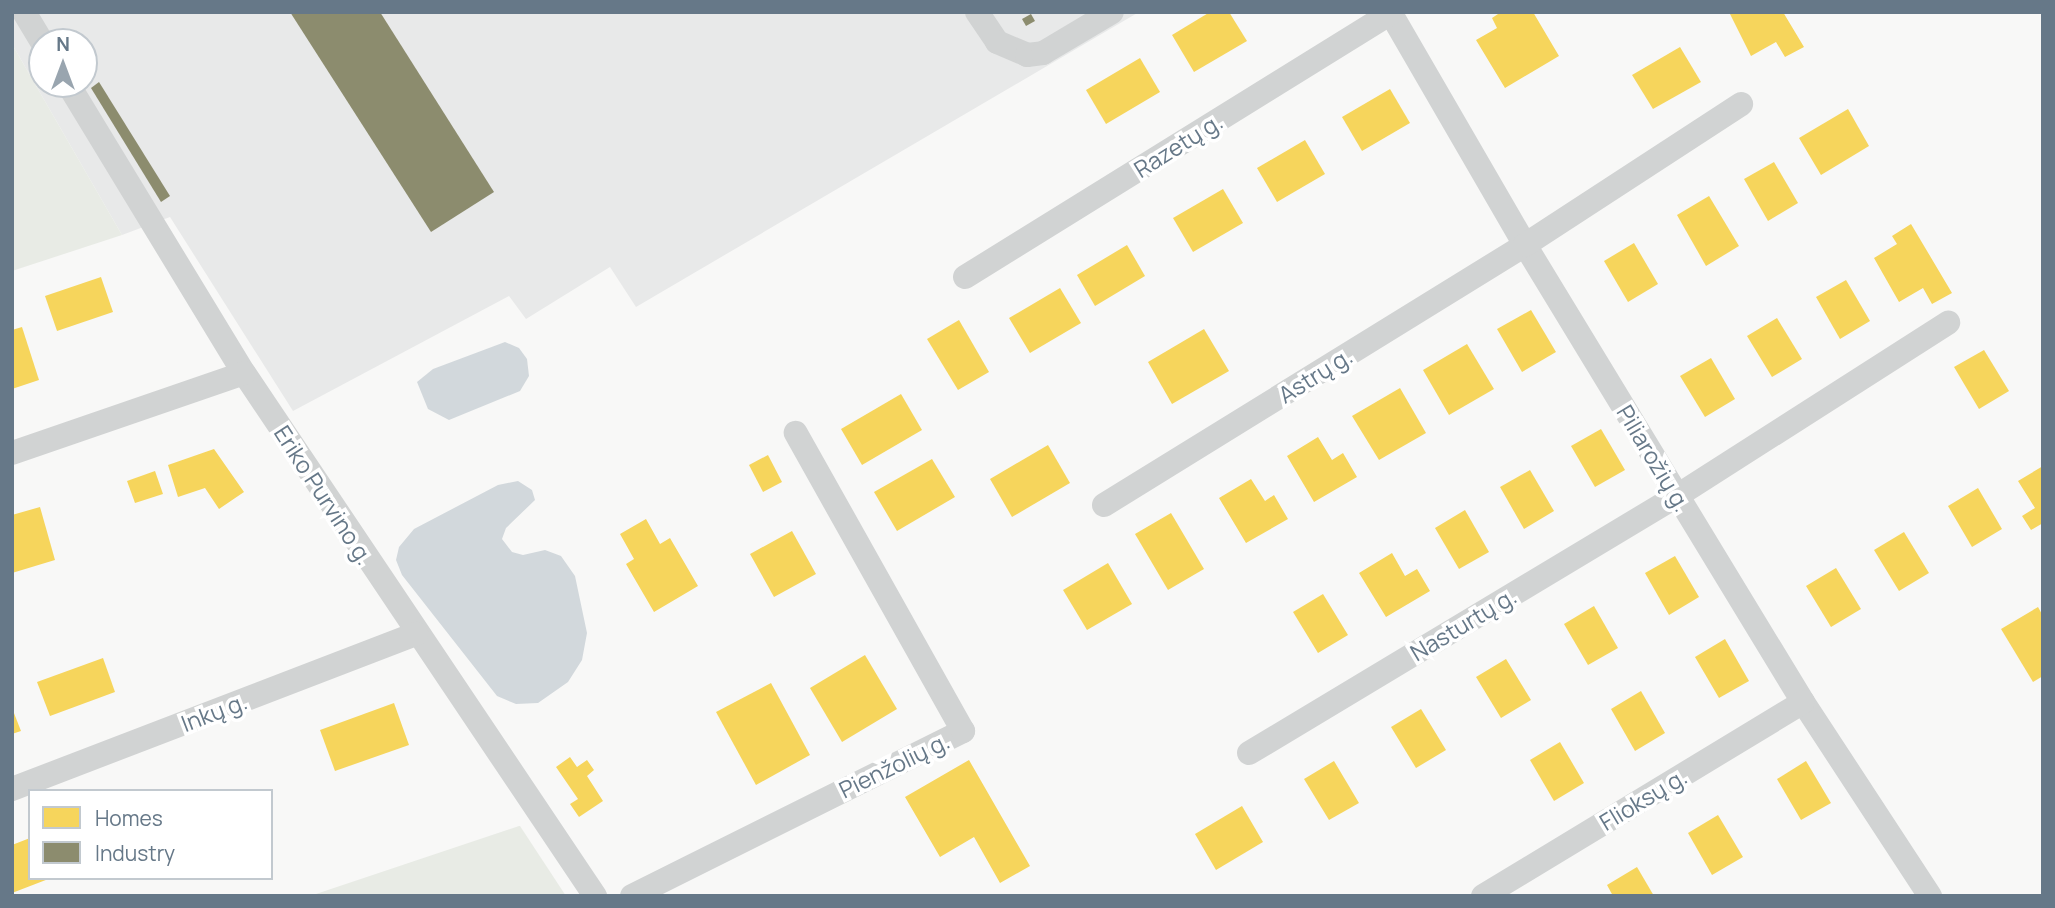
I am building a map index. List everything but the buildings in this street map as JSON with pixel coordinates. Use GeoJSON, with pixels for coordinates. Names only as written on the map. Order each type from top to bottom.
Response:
{"type":"FeatureCollection","features":[{"type":"Feature","properties":{"kind":"street"},"geometry":{"type":"LineString","coordinates":[[24,12],[34,28]]}},
{"type":"Feature","properties":{"kind":"street"},"geometry":{"type":"LineString","coordinates":[[977,12],[996,42],[1027,55],[1043,53],[1112,12]]}},
{"type":"Feature","properties":{"kind":"street","name":"Piliarožių g."},"geometry":{"type":"LineString","coordinates":[[1390,13],[1525,245],[1677,496],[1803,702],[1930,896]]}},
{"type":"Feature","properties":{"kind":"street","name":"Razetų g."},"geometry":{"type":"LineString","coordinates":[[965,277],[1390,13]]}},
{"type":"Feature","properties":{"kind":"street","name":"Eriko Purvino g."},"geometry":{"type":"LineString","coordinates":[[77,98],[244,373],[416,634],[595,896]]}},
{"type":"Feature","properties":{"kind":"street","name":"Astrų g."},"geometry":{"type":"LineString","coordinates":[[1104,505],[1525,245],[1741,104]]}},
{"type":"Feature","properties":{"kind":"street","name":"Nasturtų g."},"geometry":{"type":"LineString","coordinates":[[1249,753],[1677,496],[1948,323]]}},
{"type":"Feature","properties":{"kind":"street"},"geometry":{"type":"LineString","coordinates":[[12,453],[244,373]]}},
{"type":"Feature","properties":{"kind":"street","name":"Pienžolių g."},"geometry":{"type":"LineString","coordinates":[[632,896],[963,731],[796,433]]}},
{"type":"Feature","properties":{"kind":"street","name":"Inkų g."},"geometry":{"type":"LineString","coordinates":[[12,789],[416,634]]}},
{"type":"Feature","properties":{"kind":"street","name":"Flioksų g."},"geometry":{"type":"LineString","coordinates":[[1483,896],[1803,702]]}},
{"type":"Feature","properties":{"kind":"shaded area"},"geometry":{"type":"Polygon","coordinates":[[[12,12],[1139,12],[636,307],[610,267],[526,319],[509,296],[293,411],[170,217],[122,235],[43,98],[98,98],[98,28],[28,28],[28,72],[12,44],[12,12]]]}},
{"type":"Feature","properties":{"kind":"shaded area"},"geometry":{"type":"Polygon","coordinates":[[[12,44],[28,72],[28,98],[43,98],[122,235],[12,271],[12,44]]]}},
{"type":"Feature","properties":{"kind":"shaded area"},"geometry":{"type":"Polygon","coordinates":[[[505,342],[519,348],[527,359],[529,376],[520,391],[449,420],[428,409],[417,382],[433,369],[505,342]]]}},
{"type":"Feature","properties":{"kind":"shaded area"},"geometry":{"type":"Polygon","coordinates":[[[518,481],[532,490],[535,500],[506,528],[502,539],[512,552],[523,555],[545,550],[561,556],[575,576],[587,633],[582,660],[568,682],[538,703],[516,704],[497,696],[402,575],[396,560],[399,547],[414,529],[498,485],[518,481]]]}},
{"type":"Feature","properties":{"kind":"shaded area"},"geometry":{"type":"Polygon","coordinates":[[[519,826],[566,896],[310,896],[519,826]]]}}]}
